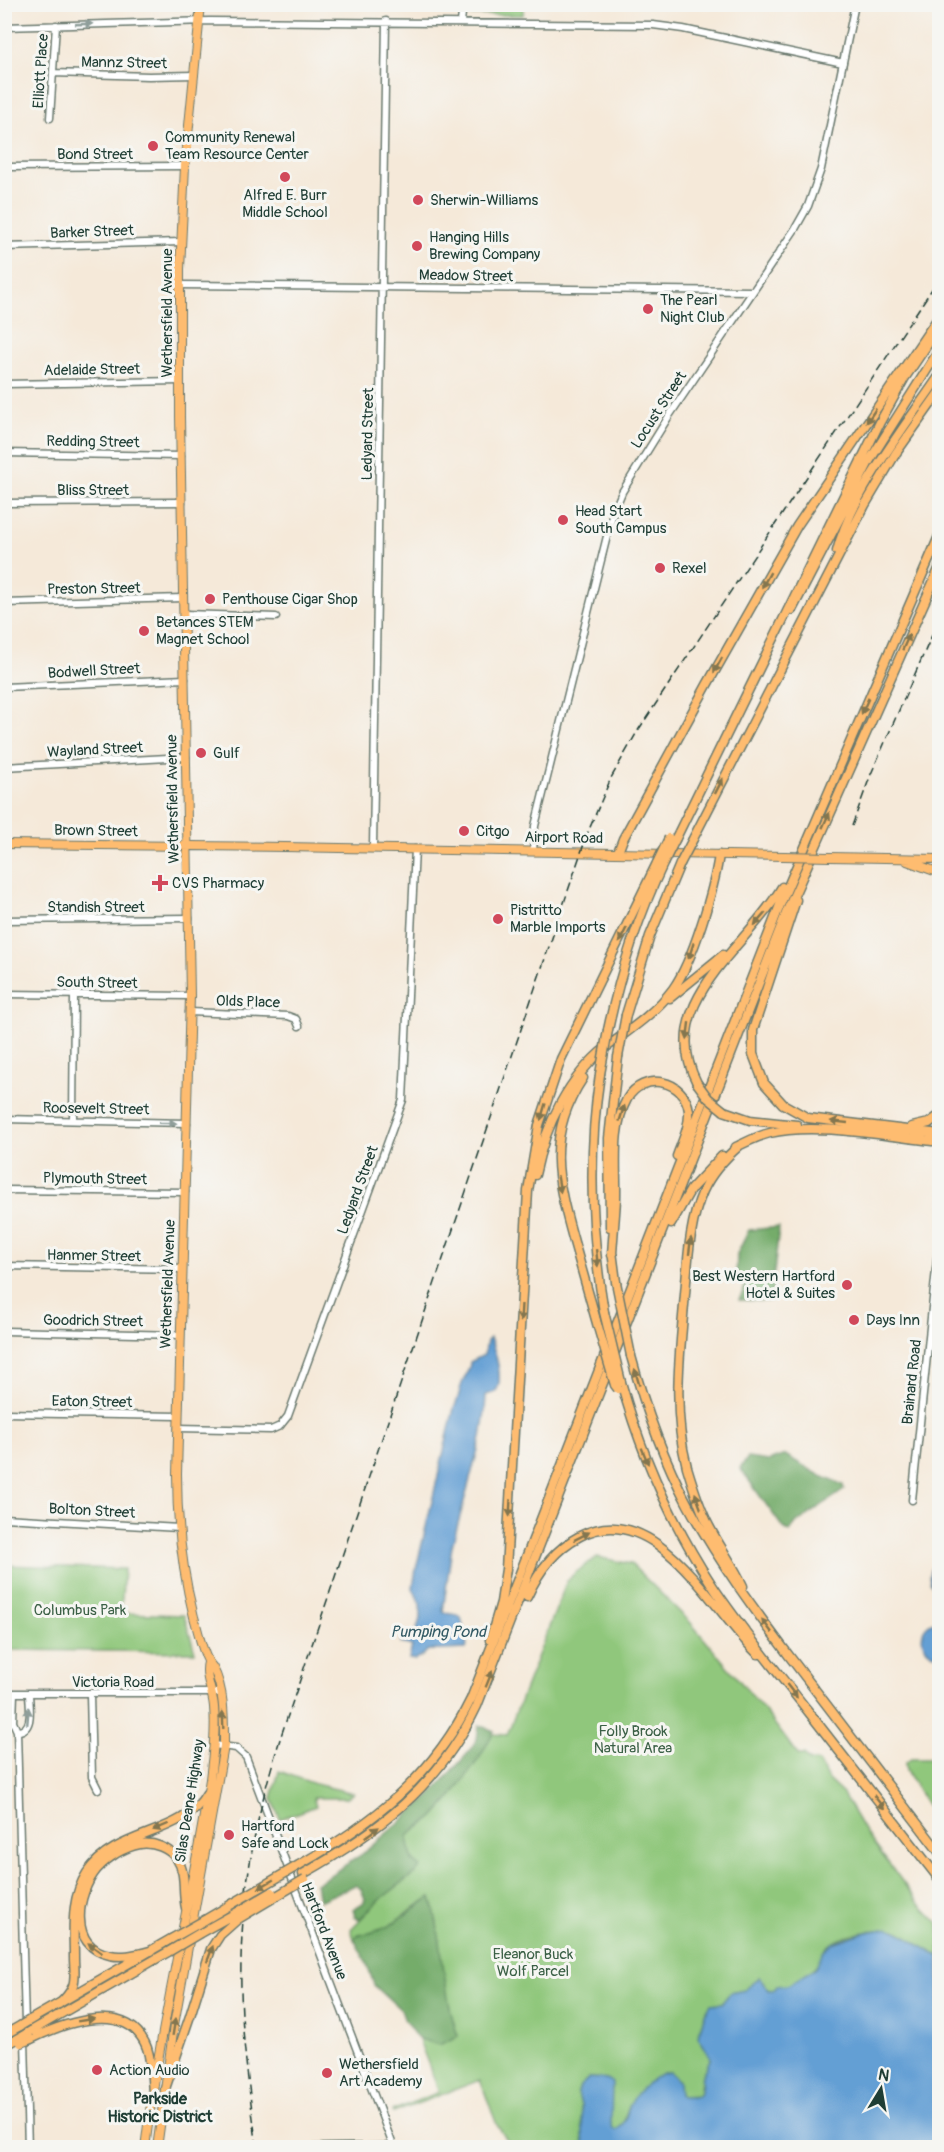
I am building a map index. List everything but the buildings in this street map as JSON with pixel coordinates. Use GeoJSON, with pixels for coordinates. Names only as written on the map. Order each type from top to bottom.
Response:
{"type":"FeatureCollection","features":[{"type":"Feature","properties":{"kind":"highway"},"geometry":{"type":"LineString","coordinates":[[618,852],[707,685],[797,526],[939,315]]}},
{"type":"Feature","properties":{"kind":"highway"},"geometry":{"type":"LineString","coordinates":[[409,1786],[435,1752],[458,1712],[485,1652],[501,1602],[507,1550],[530,1169],[539,1125],[549,1092],[568,1043],[672,838],[692,805],[884,415],[904,379],[939,326]]}},
{"type":"Feature","properties":{"kind":"highway"},"geometry":{"type":"LineString","coordinates":[[774,637],[799,598],[870,460],[939,350]]}},
{"type":"Feature","properties":{"kind":"highway"},"geometry":{"type":"LineString","coordinates":[[832,569],[842,534],[860,498],[939,375]]}},
{"type":"Feature","properties":{"kind":"highway"},"geometry":{"type":"LineString","coordinates":[[939,391],[879,481],[680,864],[650,936],[626,1015],[618,1057],[608,1149],[612,1255],[631,1356],[654,1430],[680,1489],[714,1551],[754,1609],[939,1852]]}},
{"type":"Feature","properties":{"kind":"highway"},"geometry":{"type":"LineString","coordinates":[[4,2046],[31,2035],[200,1933],[237,1916],[339,1854],[398,1811],[436,1771],[472,1716],[501,1648],[780,905],[939,534]]}},
{"type":"Feature","properties":{"kind":"highway"},"geometry":{"type":"LineString","coordinates":[[4,2035],[358,1830],[382,1812],[409,1786],[441,1749],[461,1718],[475,1691],[803,873],[939,567]]}},
{"type":"Feature","properties":{"kind":"highway"},"geometry":{"type":"LineString","coordinates":[[826,794],[814,813],[779,893],[765,914],[736,945],[700,994],[692,1013],[687,1055],[697,1083],[708,1098],[724,1111],[750,1120],[932,1141],[939,1137]]}},
{"type":"Feature","properties":{"kind":"highway"},"geometry":{"type":"LineString","coordinates":[[655,1008],[673,989],[686,966],[713,882],[719,855]]}},
{"type":"Feature","properties":{"kind":"highway"},"geometry":{"type":"LineString","coordinates":[[660,863],[627,956],[608,1030],[600,1074],[594,1135],[592,1195],[596,1256],[604,1312],[619,1386],[652,1471],[686,1540],[720,1596],[939,1880]]}},
{"type":"Feature","properties":{"kind":"highway"},"geometry":{"type":"LineString","coordinates":[[803,873],[795,907],[754,1026],[752,1046],[758,1071],[764,1083],[774,1097],[799,1114],[817,1120],[897,1128],[939,1137]]}},
{"type":"Feature","properties":{"kind":"highway"},"geometry":{"type":"LineString","coordinates":[[525,1255],[534,1177],[549,1127],[563,1098],[591,1061],[736,945]]}},
{"type":"Feature","properties":{"kind":"highway"},"geometry":{"type":"LineString","coordinates":[[618,1039],[587,1072],[574,1094],[563,1120],[557,1155],[558,1179],[563,1202],[615,1385],[619,1386]]}},
{"type":"Feature","properties":{"kind":"highway"},"geometry":{"type":"LineString","coordinates":[[612,1255],[616,1142],[622,1113],[627,1098],[637,1088],[652,1082],[665,1083],[681,1092],[686,1101],[689,1117],[648,1238],[646,1263]]}},
{"type":"Feature","properties":{"kind":"highway"},"geometry":{"type":"LineString","coordinates":[[897,1128],[922,1126],[939,1115]]}},
{"type":"Feature","properties":{"kind":"highway"},"geometry":{"type":"LineString","coordinates":[[646,1263],[663,1242],[679,1207],[691,1189],[716,1161],[758,1136],[778,1131],[827,1130]]}},
{"type":"Feature","properties":{"kind":"highway"},"geometry":{"type":"LineString","coordinates":[[740,1145],[713,1174],[702,1193],[696,1212],[689,1248],[678,1398],[684,1455],[699,1504],[754,1609]]}},
{"type":"Feature","properties":{"kind":"highway"},"geometry":{"type":"LineString","coordinates":[[501,1648],[513,1632],[535,1580],[549,1561],[567,1545],[588,1532],[613,1528],[644,1537],[672,1555],[749,1645],[775,1668]]}},
{"type":"Feature","properties":{"kind":"highway"},"geometry":{"type":"LineString","coordinates":[[59,2004],[67,1996],[74,1981],[74,1907],[80,1887],[89,1870],[100,1858],[116,1847],[188,1814],[199,1805],[208,1788]]}},
{"type":"Feature","properties":{"kind":"highway"},"geometry":{"type":"LineString","coordinates":[[151,1951],[129,1956],[111,1956],[99,1952],[87,1942],[80,1928],[80,1911],[85,1890],[96,1871],[111,1857],[125,1849],[142,1844],[157,1845],[172,1854],[180,1865],[186,1908]]}},
{"type":"Feature","properties":{"kind":"highway"},"geometry":{"type":"LineString","coordinates":[[165,2089],[211,1948],[237,1916]]}},
{"type":"Feature","properties":{"kind":"highway"},"geometry":{"type":"LineString","coordinates":[[31,2035],[91,2019],[107,2019],[123,2023],[136,2032],[146,2046],[151,2068],[153,2095]]}},
{"type":"Feature","properties":{"kind":"highway"},"geometry":{"type":"LineString","coordinates":[[4,2052],[21,2040]]}},
{"type":"Feature","properties":{"kind":"main road","name":"Wethersfield Avenue"},"geometry":{"type":"LineString","coordinates":[[201,4],[185,166],[180,285],[190,996],[177,1488],[179,1527],[191,1605],[208,1662]]}},
{"type":"Feature","properties":{"kind":"main road","name":"Brown Street"},"geometry":{"type":"LineString","coordinates":[[4,844],[187,846]]}},
{"type":"Feature","properties":{"kind":"main road","name":"Airport Road"},"geometry":{"type":"LineString","coordinates":[[187,846],[533,850],[939,860]]}},
{"type":"Feature","properties":{"kind":"main road"},"geometry":{"type":"LineString","coordinates":[[903,859],[939,873]]}},
{"type":"Feature","properties":{"kind":"main road","name":"Silas Deane Highway"},"geometry":{"type":"LineString","coordinates":[[157,2148],[176,2017],[224,1746],[216,1694],[206,1670],[208,1662]]}},
{"type":"Feature","properties":{"kind":"main road","name":"Silas Deane Highway"},"geometry":{"type":"LineString","coordinates":[[145,2148],[208,1788],[214,1745],[216,1694]]}},
{"type":"Feature","properties":{"kind":"main road"},"geometry":{"type":"LineString","coordinates":[[208,1788],[218,1785]]}},
{"type":"Feature","properties":{"kind":"street"},"geometry":{"type":"LineString","coordinates":[[461,22],[463,4]]}},
{"type":"Feature","properties":{"kind":"street","name":"Locust Street"},"geometry":{"type":"LineString","coordinates":[[533,850],[535,826],[612,516],[637,465],[795,229],[808,206],[821,169],[855,4]]}},
{"type":"Feature","properties":{"kind":"street"},"geometry":{"type":"LineString","coordinates":[[4,27],[199,21],[653,25],[683,29],[843,63]]}},
{"type":"Feature","properties":{"kind":"street","name":"Ledyard Street"},"geometry":{"type":"LineString","coordinates":[[374,848],[386,21]]}},
{"type":"Feature","properties":{"kind":"street","name":"Elliott Place"},"geometry":{"type":"LineString","coordinates":[[50,118],[56,25]]}},
{"type":"Feature","properties":{"kind":"street","name":"Mannz Street"},"geometry":{"type":"LineString","coordinates":[[53,73],[194,75]]}},
{"type":"Feature","properties":{"kind":"street","name":"Bond Street"},"geometry":{"type":"LineString","coordinates":[[4,167],[185,166]]}},
{"type":"Feature","properties":{"kind":"street","name":"Barker Street"},"geometry":{"type":"LineString","coordinates":[[4,247],[181,242]]}},
{"type":"Feature","properties":{"kind":"street","name":"Meadow Street"},"geometry":{"type":"LineString","coordinates":[[180,285],[752,291]]}},
{"type":"Feature","properties":{"kind":"street","name":"Adelaide Street"},"geometry":{"type":"LineString","coordinates":[[4,384],[180,381]]}},
{"type":"Feature","properties":{"kind":"street","name":"Redding Street"},"geometry":{"type":"LineString","coordinates":[[4,453],[181,456]]}},
{"type":"Feature","properties":{"kind":"street","name":"Bliss Street"},"geometry":{"type":"LineString","coordinates":[[4,503],[182,502]]}},
{"type":"Feature","properties":{"kind":"street","name":"Preston Street"},"geometry":{"type":"LineString","coordinates":[[4,603],[183,598]]}},
{"type":"Feature","properties":{"kind":"street"},"geometry":{"type":"LineString","coordinates":[[184,614],[276,617]]}},
{"type":"Feature","properties":{"kind":"street","name":"Bodwell Street"},"geometry":{"type":"LineString","coordinates":[[4,687],[185,679]]}},
{"type":"Feature","properties":{"kind":"street","name":"Wayland Street"},"geometry":{"type":"LineString","coordinates":[[4,767],[186,757]]}},
{"type":"Feature","properties":{"kind":"street","name":"Ledyard Street"},"geometry":{"type":"LineString","coordinates":[[178,1428],[271,1430],[280,1426],[288,1416],[403,1100],[415,849]]}},
{"type":"Feature","properties":{"kind":"street","name":"Standish Street"},"geometry":{"type":"LineString","coordinates":[[4,920],[189,918]]}},
{"type":"Feature","properties":{"kind":"street","name":"South Street"},"geometry":{"type":"LineString","coordinates":[[4,994],[190,996]]}},
{"type":"Feature","properties":{"kind":"street"},"geometry":{"type":"LineString","coordinates":[[73,1120],[74,995]]}},
{"type":"Feature","properties":{"kind":"street","name":"Olds Place"},"geometry":{"type":"LineString","coordinates":[[189,1012],[288,1016],[295,1018],[299,1026]]}},
{"type":"Feature","properties":{"kind":"street","name":"Roosevelt Street"},"geometry":{"type":"LineString","coordinates":[[4,1119],[187,1123]]}},
{"type":"Feature","properties":{"kind":"street","name":"Plymouth Street"},"geometry":{"type":"LineString","coordinates":[[4,1190],[185,1192]]}},
{"type":"Feature","properties":{"kind":"street","name":"Brainard Road"},"geometry":{"type":"LineString","coordinates":[[912,1500],[939,1231]]}},
{"type":"Feature","properties":{"kind":"street","name":"Hanmer Street"},"geometry":{"type":"LineString","coordinates":[[4,1266],[182,1269]]}},
{"type":"Feature","properties":{"kind":"street","name":"Goodrich Street"},"geometry":{"type":"LineString","coordinates":[[4,1330],[180,1335]]}},
{"type":"Feature","properties":{"kind":"street","name":"Eaton Street"},"geometry":{"type":"LineString","coordinates":[[4,1413],[178,1416]]}},
{"type":"Feature","properties":{"kind":"street","name":"Bolton Street"},"geometry":{"type":"LineString","coordinates":[[4,1518],[179,1527]]}},
{"type":"Feature","properties":{"kind":"street","name":"Victoria Road"},"geometry":{"type":"LineString","coordinates":[[4,1693],[216,1694]]}},
{"type":"Feature","properties":{"kind":"street"},"geometry":{"type":"LineString","coordinates":[[14,1693],[13,1722],[17,1731],[28,2148]]}},
{"type":"Feature","properties":{"kind":"street"},"geometry":{"type":"LineString","coordinates":[[17,1731],[22,1731],[27,1727],[30,1718],[29,1693]]}},
{"type":"Feature","properties":{"kind":"street"},"geometry":{"type":"LineString","coordinates":[[90,1694],[92,1777],[98,1789]]}},
{"type":"Feature","properties":{"kind":"street","name":"Hartford Avenue"},"geometry":{"type":"LineString","coordinates":[[214,1745],[238,1749],[247,1760],[393,2147]]}},
{"type":"Feature","properties":{"kind":"street"},"geometry":{"type":"LineString","coordinates":[[279,2148],[393,2147]]}},
{"type":"Feature","properties":{"kind":"green space"},"geometry":{"type":"Polygon","coordinates":[[[471,5],[524,5],[523,15],[472,15],[471,5]]]}},
{"type":"Feature","properties":{"kind":"green space"},"geometry":{"type":"Polygon","coordinates":[[[779,1227],[771,1301],[739,1300],[746,1285],[736,1279],[737,1254],[749,1230],[779,1227]]]}},
{"type":"Feature","properties":{"kind":"green space"},"geometry":{"type":"Polygon","coordinates":[[[785,1455],[821,1476],[843,1485],[844,1490],[795,1524],[790,1532],[783,1528],[740,1468],[748,1458],[768,1461],[785,1455]]]}},
{"type":"Feature","properties":{"kind":"green space","name":"Folly Brook Natural Area"},"geometry":{"type":"Polygon","coordinates":[[[597,1557],[631,1564],[690,1622],[765,1711],[798,1755],[804,1755],[809,1761],[819,1762],[828,1780],[843,1794],[865,1832],[917,1901],[939,1924],[940,1956],[893,1930],[874,1930],[842,1938],[828,1946],[816,1966],[793,1983],[771,1990],[764,1987],[759,1977],[745,1990],[730,1993],[722,2003],[711,2004],[698,2036],[711,2058],[702,2075],[699,2095],[680,2096],[678,2080],[669,2072],[664,2073],[647,2084],[637,2095],[617,2130],[613,2129],[611,2123],[611,2097],[607,2079],[589,2078],[580,2086],[578,2093],[584,2147],[512,2148],[497,2125],[480,2080],[393,2113],[392,2111],[439,2092],[388,1960],[437,1924],[431,1897],[389,1926],[359,1935],[354,1939],[351,1929],[378,1901],[420,1867],[412,1857],[408,1836],[431,1820],[451,1798],[491,1734],[507,1735],[567,1581],[597,1557]]]}},
{"type":"Feature","properties":{"kind":"green space","name":"Columbus Park"},"geometry":{"type":"Polygon","coordinates":[[[5,1565],[124,1569],[121,1613],[184,1615],[195,1652],[5,1650],[5,1565]]]}},
{"type":"Feature","properties":{"kind":"green space"},"geometry":{"type":"Polygon","coordinates":[[[479,1725],[494,1731],[480,1757],[450,1799],[432,1819],[408,1836],[412,1860],[421,1867],[378,1901],[360,1919],[355,1917],[353,1909],[365,1899],[361,1889],[355,1885],[319,1901],[316,1884],[361,1855],[429,1797],[468,1753],[477,1739],[479,1725]]]}},
{"type":"Feature","properties":{"kind":"green space"},"geometry":{"type":"Polygon","coordinates":[[[911,1759],[939,1759],[939,1801],[934,1795],[939,1806],[939,1824],[906,1771],[905,1763],[911,1759]]]}},
{"type":"Feature","properties":{"kind":"green space"},"geometry":{"type":"Polygon","coordinates":[[[279,1771],[315,1784],[353,1793],[347,1798],[313,1798],[316,1806],[280,1819],[272,1798],[279,1771]]]}},
{"type":"Feature","properties":{"kind":"green space"},"geometry":{"type":"Polygon","coordinates":[[[431,1897],[449,2002],[458,2036],[439,2045],[417,2038],[405,2021],[401,2010],[374,1985],[367,1964],[354,1939],[359,1935],[389,1926],[431,1897]]]}},
{"type":"Feature","properties":{"kind":"water","name":"Pumping Pond"},"geometry":{"type":"Polygon","coordinates":[[[490,1338],[498,1366],[498,1387],[495,1392],[486,1395],[481,1438],[452,1546],[443,1611],[461,1617],[467,1646],[466,1649],[428,1650],[415,1660],[409,1659],[412,1646],[401,1643],[402,1637],[415,1636],[421,1615],[420,1604],[413,1588],[416,1569],[454,1408],[470,1362],[484,1355],[487,1341],[490,1338]]]}},
{"type":"Feature","properties":{"kind":"water"},"geometry":{"type":"Polygon","coordinates":[[[939,1560],[939,1591],[932,1584],[929,1576],[939,1560]]]}},
{"type":"Feature","properties":{"kind":"water"},"geometry":{"type":"Polygon","coordinates":[[[939,1621],[940,1655],[927,1649],[922,1638],[926,1627],[939,1621]]]}},
{"type":"Feature","properties":{"kind":"water"},"geometry":{"type":"Polygon","coordinates":[[[889,1928],[939,1956],[939,2147],[584,2147],[578,2093],[580,2086],[589,2078],[607,2079],[612,2083],[611,2123],[613,2129],[617,2130],[624,2122],[630,2105],[637,2095],[658,2075],[669,2072],[679,2082],[680,2096],[697,2096],[701,2092],[702,2075],[711,2058],[698,2036],[711,2004],[722,2003],[730,1993],[745,1990],[759,1977],[768,1990],[788,1985],[815,1968],[823,1952],[833,1943],[862,1933],[889,1928]]]}},
{"type":"Feature","properties":{"kind":"railway"},"geometry":{"type":"LineString","coordinates":[[257,2148],[243,2029],[241,1956],[251,1859],[272,1764],[588,832],[611,778],[637,732],[940,277]]}},
{"type":"Feature","properties":{"kind":"railway"},"geometry":{"type":"LineString","coordinates":[[852,826],[871,774],[940,617]]}},
{"type":"Feature","properties":{"kind":"place","name":"Community Renewal Team Resource Center"},"geometry":{"type":"Point","coordinates":[153,146]}},
{"type":"Feature","properties":{"kind":"place","name":"Alfred E. Burr Middle School"},"geometry":{"type":"Point","coordinates":[285,177]}},
{"type":"Feature","properties":{"kind":"place","name":"Sherwin-Williams"},"geometry":{"type":"Point","coordinates":[418,200]}},
{"type":"Feature","properties":{"kind":"place","name":"Hanging Hills Brewing Company"},"geometry":{"type":"Point","coordinates":[417,246]}},
{"type":"Feature","properties":{"kind":"place","name":"The Pearl Night Club"},"geometry":{"type":"Point","coordinates":[648,309]}},
{"type":"Feature","properties":{"kind":"place","name":"Head Start South Campus"},"geometry":{"type":"Point","coordinates":[563,520]}},
{"type":"Feature","properties":{"kind":"place","name":"Rexel"},"geometry":{"type":"Point","coordinates":[660,568]}},
{"type":"Feature","properties":{"kind":"place","name":"Penthouse Cigar Shop"},"geometry":{"type":"Point","coordinates":[210,599]}},
{"type":"Feature","properties":{"kind":"place","name":"Betances STEM Magnet School"},"geometry":{"type":"Point","coordinates":[144,631]}},
{"type":"Feature","properties":{"kind":"place","name":"Gulf"},"geometry":{"type":"Point","coordinates":[201,753]}},
{"type":"Feature","properties":{"kind":"place","name":"Citgo"},"geometry":{"type":"Point","coordinates":[464,831]}},
{"type":"Feature","properties":{"kind":"place","name":"CVS Pharmacy"},"geometry":{"type":"Point","coordinates":[160,883]}},
{"type":"Feature","properties":{"kind":"place","name":"Pistritto Marble Imports"},"geometry":{"type":"Point","coordinates":[498,919]}},
{"type":"Feature","properties":{"kind":"place","name":"Best Western Hartford Hotel & Suites"},"geometry":{"type":"Point","coordinates":[847,1285]}},
{"type":"Feature","properties":{"kind":"place","name":"Days Inn"},"geometry":{"type":"Point","coordinates":[854,1320]}},
{"type":"Feature","properties":{"kind":"place","name":"Hartford Safe and Lock"},"geometry":{"type":"Point","coordinates":[229,1835]}},
{"type":"Feature","properties":{"kind":"place","name":"Action Audio"},"geometry":{"type":"Point","coordinates":[97,2070]}},
{"type":"Feature","properties":{"kind":"place","name":"Wethersfield Art Academy"},"geometry":{"type":"Point","coordinates":[327,2073]}},
{"type":"Feature","properties":{"kind":"district","name":"Parkside Historic District"},"geometry":{"type":"Point","coordinates":[160,2108]}},
{"type":"Feature","properties":{"kind":"park label","name":"Eleanor Buck Wolf Parcel"},"geometry":{"type":"Point","coordinates":[533,1962]}}]}
